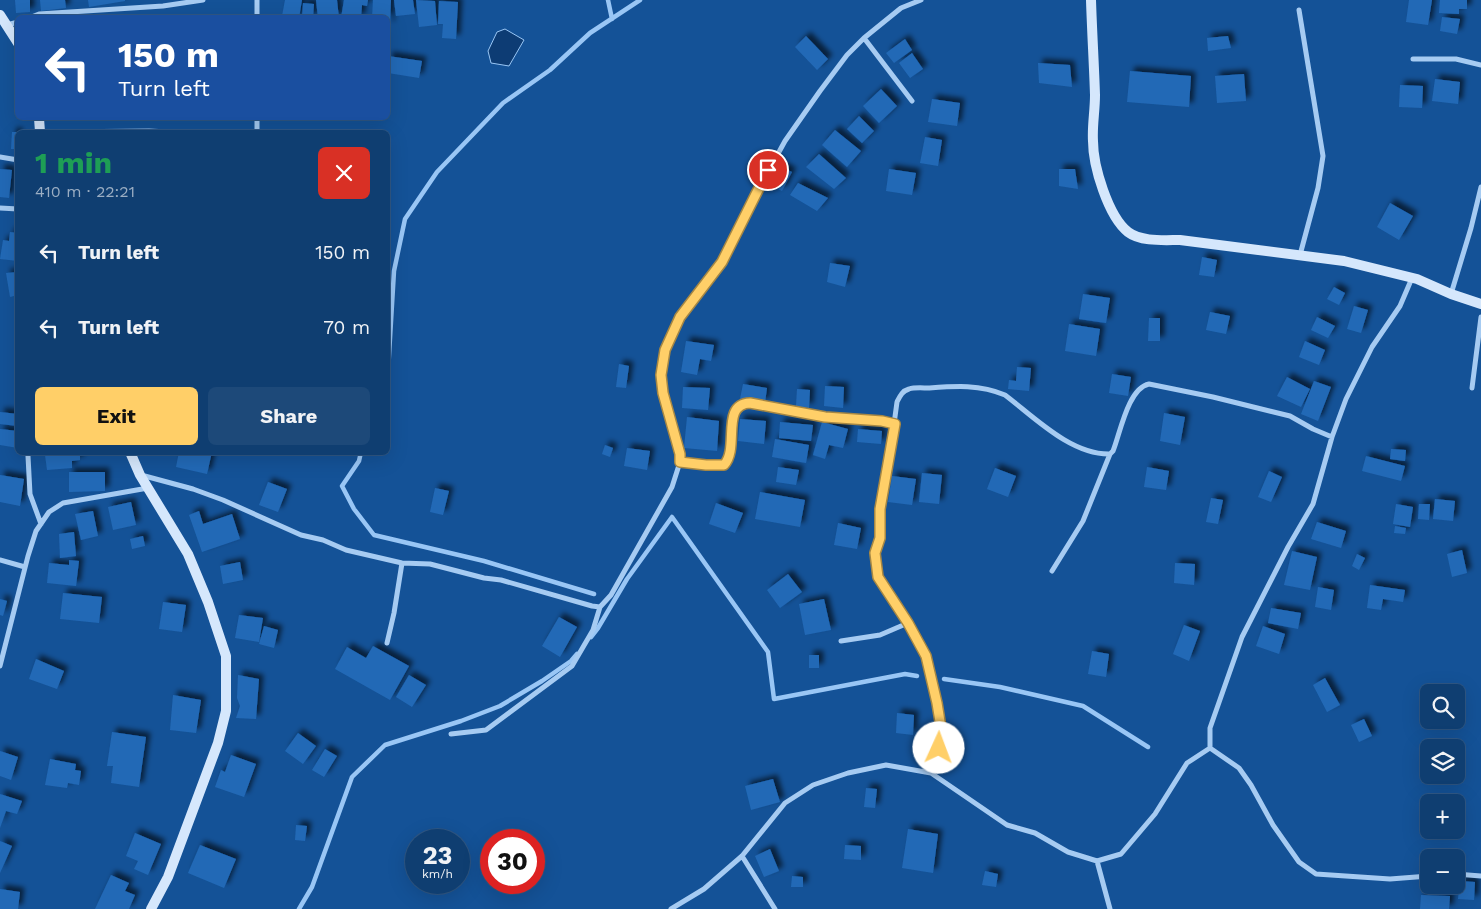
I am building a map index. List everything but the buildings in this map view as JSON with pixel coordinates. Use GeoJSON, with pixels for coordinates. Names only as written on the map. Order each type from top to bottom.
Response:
{"type":"FeatureCollection","features":[{"type":"Feature","properties":{"kind":"main road"},"geometry":{"type":"LineString","coordinates":[[1092,0],[1095,106],[1092,142],[1102,184],[1113,212],[1120,224],[1129,233],[1139,238],[1180,240],[1344,261],[1412,278],[1481,304]]}},
{"type":"Feature","properties":{"kind":"main road"},"geometry":{"type":"LineString","coordinates":[[0,15],[15,38]]}},
{"type":"Feature","properties":{"kind":"main road"},"geometry":{"type":"LineString","coordinates":[[131,455],[148,488],[188,554],[208,602],[226,656],[226,711],[218,743],[168,877],[151,909]]}},
{"type":"Feature","properties":{"kind":"street"},"geometry":{"type":"LineString","coordinates":[[36,15],[202,0]]}},
{"type":"Feature","properties":{"kind":"street"},"geometry":{"type":"LineString","coordinates":[[257,0],[257,15]]}},
{"type":"Feature","properties":{"kind":"street"},"geometry":{"type":"LineString","coordinates":[[451,734],[486,730],[572,666],[593,630],[600,606],[611,596],[672,487],[680,462],[680,454],[663,393],[661,375],[665,350],[680,317],[722,262],[752,200],[785,141],[847,55],[864,38],[901,8],[922,0]]}},
{"type":"Feature","properties":{"kind":"street"},"geometry":{"type":"LineString","coordinates":[[1299,10],[1323,156],[1318,188],[1300,255]]}},
{"type":"Feature","properties":{"kind":"street"},"geometry":{"type":"LineString","coordinates":[[7,26],[15,23]]}},
{"type":"Feature","properties":{"kind":"street"},"geometry":{"type":"LineString","coordinates":[[864,38],[912,101]]}},
{"type":"Feature","properties":{"kind":"street"},"geometry":{"type":"LineString","coordinates":[[1413,59],[1456,59],[1481,65]]}},
{"type":"Feature","properties":{"kind":"street"},"geometry":{"type":"LineString","coordinates":[[0,157],[15,160]]}},
{"type":"Feature","properties":{"kind":"street"},"geometry":{"type":"LineString","coordinates":[[1451,294],[1481,187]]}},
{"type":"Feature","properties":{"kind":"street"},"geometry":{"type":"LineString","coordinates":[[0,208],[15,209]]}},
{"type":"Feature","properties":{"kind":"street"},"geometry":{"type":"LineString","coordinates":[[1210,748],[1210,728],[1242,638],[1288,547],[1314,504],[1332,437],[1346,399],[1372,347],[1400,306],[1412,278]]}},
{"type":"Feature","properties":{"kind":"street"},"geometry":{"type":"LineString","coordinates":[[1472,388],[1481,317]]}},
{"type":"Feature","properties":{"kind":"street"},"geometry":{"type":"LineString","coordinates":[[1052,571],[1083,521],[1110,454],[1116,445],[1125,414],[1139,388],[1149,384],[1290,416],[1332,437]]}},
{"type":"Feature","properties":{"kind":"street"},"geometry":{"type":"LineString","coordinates":[[931,773],[937,762],[942,734],[926,656],[908,623],[878,577],[875,553],[880,538],[880,509],[897,402],[900,394],[909,389],[977,386],[1005,395],[1053,433],[1088,452],[1110,454]]}},
{"type":"Feature","properties":{"kind":"street"},"geometry":{"type":"LineString","coordinates":[[680,462],[724,465],[730,456],[734,414],[737,407],[742,403],[825,417],[882,421],[895,424]]}},
{"type":"Feature","properties":{"kind":"street"},"geometry":{"type":"LineString","coordinates":[[28,456],[30,494],[41,524]]}},
{"type":"Feature","properties":{"kind":"street"},"geometry":{"type":"LineString","coordinates":[[140,474],[193,489],[223,500],[301,535],[323,540],[346,550],[402,563],[430,564],[484,578],[501,580],[592,606],[600,606]]}},
{"type":"Feature","properties":{"kind":"street"},"geometry":{"type":"LineString","coordinates":[[0,666],[36,530],[49,512],[63,503],[148,488]]}},
{"type":"Feature","properties":{"kind":"street"},"geometry":{"type":"LineString","coordinates":[[0,560],[25,567]]}},
{"type":"Feature","properties":{"kind":"street"},"geometry":{"type":"LineString","coordinates":[[387,642],[402,563]]}},
{"type":"Feature","properties":{"kind":"street"},"geometry":{"type":"LineString","coordinates":[[841,641],[880,635],[908,623]]}},
{"type":"Feature","properties":{"kind":"street"},"geometry":{"type":"LineString","coordinates":[[671,909],[704,889],[742,856],[786,803],[813,785],[848,773],[886,765],[931,773],[1006,825],[1035,833],[1068,852],[1097,861],[1121,854],[1155,814],[1187,763],[1210,748]]}},
{"type":"Feature","properties":{"kind":"street"},"geometry":{"type":"LineString","coordinates":[[1210,748],[1239,768],[1251,785],[1273,825],[1299,862],[1316,874],[1390,879],[1420,877]]}},
{"type":"Feature","properties":{"kind":"street"},"geometry":{"type":"LineString","coordinates":[[742,856],[775,909]]}},
{"type":"Feature","properties":{"kind":"street"},"geometry":{"type":"LineString","coordinates":[[1097,861],[1110,909]]}},
{"type":"Feature","properties":{"kind":"street"},"geometry":{"type":"LineString","coordinates":[[1465,875],[1481,876]]}},
{"type":"Feature","properties":{"kind":"water"},"geometry":{"type":"Polygon","coordinates":[[[505,29],[524,40],[509,66],[491,63],[488,51],[497,32],[505,29]]]}},
{"type":"Feature","properties":{"kind":"waterway"},"geometry":{"type":"LineString","coordinates":[[608,0],[612,19]]}},
{"type":"Feature","properties":{"kind":"waterway"},"geometry":{"type":"LineString","coordinates":[[390,338],[394,271],[405,219],[437,172],[503,103],[550,70],[590,33],[640,0]]}},
{"type":"Feature","properties":{"kind":"waterway"},"geometry":{"type":"LineString","coordinates":[[360,455],[359,461],[342,486],[354,509],[374,535],[484,561],[594,594]]}},
{"type":"Feature","properties":{"kind":"waterway"},"geometry":{"type":"LineString","coordinates":[[591,637],[627,579],[672,517],[768,652],[774,699],[905,674],[917,676]]}},
{"type":"Feature","properties":{"kind":"waterway"},"geometry":{"type":"LineString","coordinates":[[299,909],[312,887],[352,777],[385,745],[461,721],[500,706],[542,681],[571,661],[577,654]]}},
{"type":"Feature","properties":{"kind":"waterway"},"geometry":{"type":"LineString","coordinates":[[944,679],[1000,687],[1083,706],[1148,747]]}},
{"type":"Feature","properties":{"kind":"route"},"geometry":{"type":"LineString","coordinates":[[768,170],[722,262],[680,317],[665,350],[661,375],[663,393],[680,454],[680,462],[724,465],[730,456],[734,414],[737,407],[742,403],[825,417],[882,421],[895,424],[890,461],[880,509],[880,538],[875,553],[878,577],[908,623],[926,656],[942,734],[939,748]]}}]}
